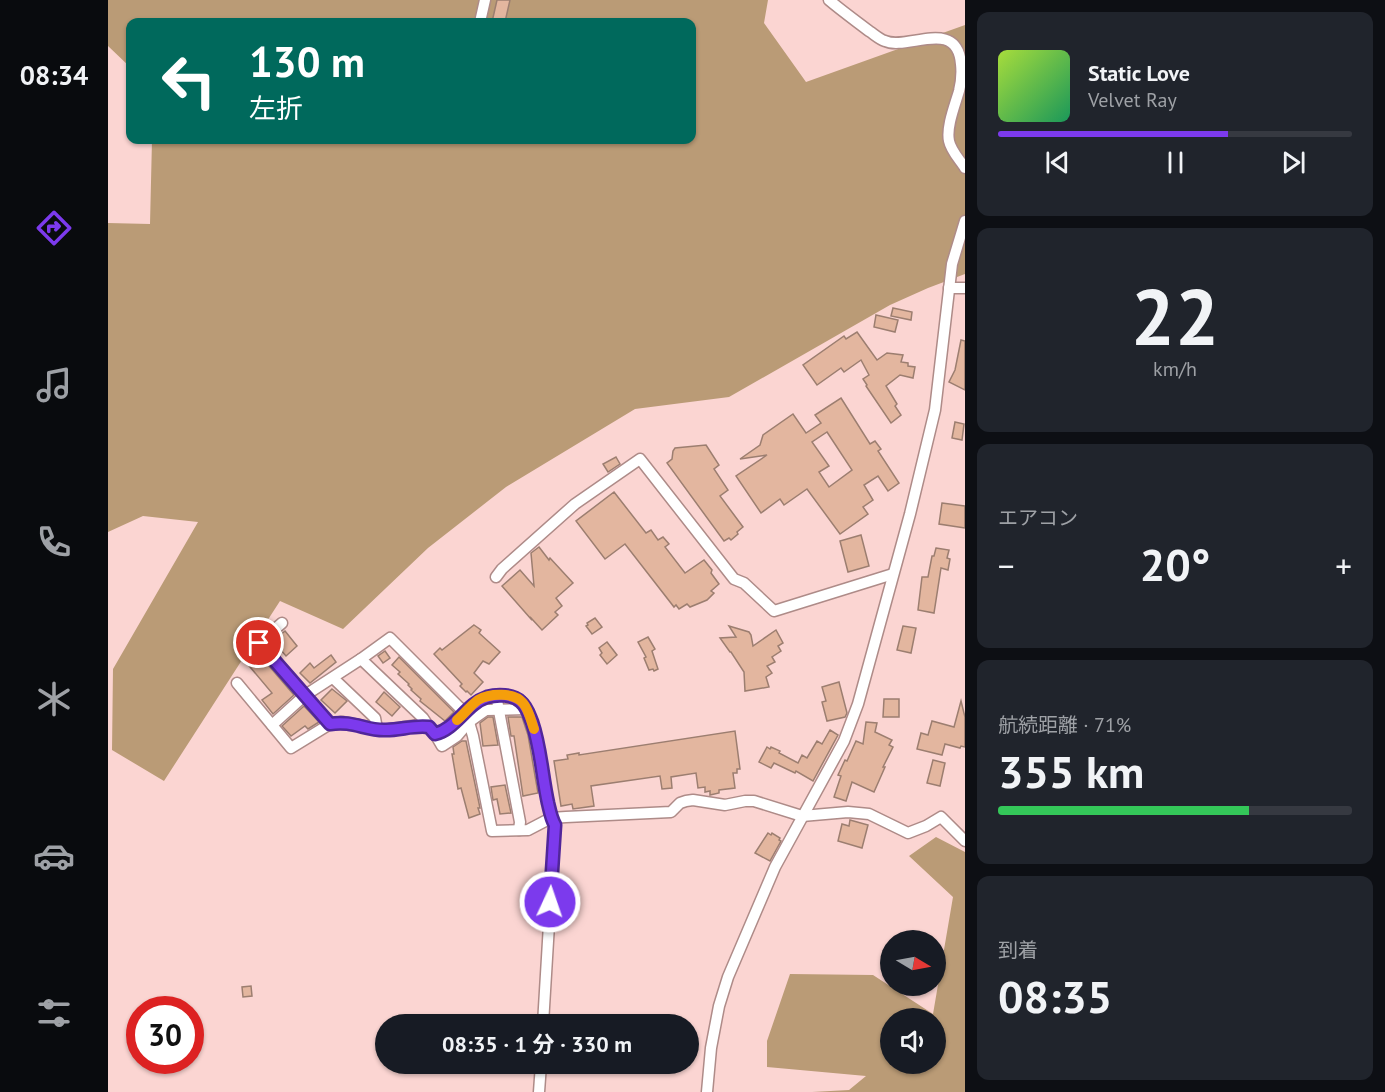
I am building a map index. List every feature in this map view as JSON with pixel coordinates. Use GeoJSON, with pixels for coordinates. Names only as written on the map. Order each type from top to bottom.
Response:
{"type":"FeatureCollection","features":[{"type":"Feature","properties":{"kind":"street"},"geometry":{"type":"LineString","coordinates":[[481,18],[485,0]]}},
{"type":"Feature","properties":{"kind":"street"},"geometry":{"type":"LineString","coordinates":[[829,0],[884,41],[898,43],[935,38],[955,47],[959,54],[961,74],[949,141],[965,168]]}},
{"type":"Feature","properties":{"kind":"street"},"geometry":{"type":"LineString","coordinates":[[707,1092],[711,1048],[724,990],[775,867],[844,741],[865,680],[910,514],[935,410],[952,264],[965,221]]}},
{"type":"Feature","properties":{"kind":"street"},"geometry":{"type":"LineString","coordinates":[[949,288],[965,288]]}},
{"type":"Feature","properties":{"kind":"street"},"geometry":{"type":"LineString","coordinates":[[496,577],[502,569],[575,504],[640,459],[734,579],[744,583],[774,611],[893,574]]}},
{"type":"Feature","properties":{"kind":"street"},"geometry":{"type":"LineString","coordinates":[[282,623],[259,643],[330,724]]}},
{"type":"Feature","properties":{"kind":"street"},"geometry":{"type":"LineString","coordinates":[[272,725],[304,696],[390,638],[468,717],[492,831],[528,830],[551,818],[670,812],[680,803],[693,800],[724,805],[754,801],[802,816],[848,812],[869,814],[904,832],[941,818],[965,841]]}},
{"type":"Feature","properties":{"kind":"street"},"geometry":{"type":"LineString","coordinates":[[361,659],[423,718],[432,730]]}},
{"type":"Feature","properties":{"kind":"street"},"geometry":{"type":"LineString","coordinates":[[333,678],[375,718],[377,729]]}},
{"type":"Feature","properties":{"kind":"street"},"geometry":{"type":"LineString","coordinates":[[237,683],[291,748],[330,724],[342,722],[385,730],[419,725],[443,732],[468,717],[486,710],[526,709]]}},
{"type":"Feature","properties":{"kind":"street"},"geometry":{"type":"LineString","coordinates":[[468,717],[477,701],[496,695],[512,697],[524,704],[536,733],[544,787],[551,818],[555,825],[544,1014]]}},
{"type":"Feature","properties":{"kind":"street"},"geometry":{"type":"LineString","coordinates":[[496,695],[520,822],[519,830]]}},
{"type":"Feature","properties":{"kind":"street"},"geometry":{"type":"LineString","coordinates":[[539,1092],[540,1074]]}},
{"type":"Feature","properties":{"kind":"shaded area"},"geometry":{"type":"Polygon","coordinates":[[[108,0],[768,0],[764,23],[806,82],[965,25],[965,274],[890,305],[729,397],[635,409],[506,487],[428,548],[343,629],[280,601],[164,781],[112,750],[113,669],[198,522],[143,516],[108,532],[108,223],[150,224],[152,144],[696,144],[696,18],[126,18],[126,63],[108,46],[108,0]]]}},
{"type":"Feature","properties":{"kind":"shaded area"},"geometry":{"type":"Polygon","coordinates":[[[936,837],[965,852],[965,1092],[812,1092],[849,1090],[866,1076],[767,1067],[767,1041],[790,974],[873,975],[880,980],[880,996],[905,996],[924,1008],[880,1008],[880,1074],[946,1074],[946,1008],[934,1008],[936,996],[946,996],[946,938],[953,897],[909,856],[936,837]]]}},
{"type":"Feature","properties":{"kind":"building"},"geometry":{"type":"Polygon","coordinates":[[[497,0],[510,0],[506,18],[493,18],[497,0]]]}},
{"type":"Feature","properties":{"kind":"building"},"geometry":{"type":"Polygon","coordinates":[[[893,308],[912,312],[911,320],[891,316],[893,308]]]}},
{"type":"Feature","properties":{"kind":"building"},"geometry":{"type":"Polygon","coordinates":[[[876,315],[898,320],[895,332],[874,327],[876,315]]]}},
{"type":"Feature","properties":{"kind":"building"},"geometry":{"type":"Polygon","coordinates":[[[857,332],[877,360],[887,353],[903,355],[901,362],[915,367],[913,378],[900,375],[886,386],[901,415],[891,423],[866,386],[863,379],[869,375],[861,360],[844,372],[841,368],[817,385],[803,365],[844,336],[846,339],[857,332]]]}},
{"type":"Feature","properties":{"kind":"building"},"geometry":{"type":"Polygon","coordinates":[[[961,340],[965,341],[965,390],[949,382],[955,370],[961,340]]]}},
{"type":"Feature","properties":{"kind":"building"},"geometry":{"type":"Polygon","coordinates":[[[841,398],[870,444],[875,441],[881,449],[878,451],[899,483],[888,491],[878,476],[864,485],[873,500],[863,507],[868,514],[840,534],[807,489],[784,505],[780,499],[761,513],[736,476],[767,455],[740,459],[760,445],[763,435],[793,414],[806,433],[821,423],[815,415],[841,398]],[[827,432],[812,442],[829,466],[819,472],[829,487],[852,470],[827,432]]]}},
{"type":"Feature","properties":{"kind":"building"},"geometry":{"type":"Polygon","coordinates":[[[955,422],[964,424],[962,440],[952,438],[955,422]]]}},
{"type":"Feature","properties":{"kind":"building"},"geometry":{"type":"Polygon","coordinates":[[[706,445],[719,465],[714,469],[728,490],[720,496],[743,527],[731,540],[729,538],[724,541],[667,463],[672,459],[675,448],[706,445]]]}},
{"type":"Feature","properties":{"kind":"building"},"geometry":{"type":"Polygon","coordinates":[[[616,457],[620,464],[608,472],[603,464],[616,457]]]}},
{"type":"Feature","properties":{"kind":"building"},"geometry":{"type":"Polygon","coordinates":[[[614,492],[646,533],[651,530],[658,540],[663,537],[669,544],[665,547],[685,573],[704,560],[719,584],[711,591],[714,593],[707,600],[690,607],[687,604],[679,609],[676,605],[674,607],[625,544],[605,559],[576,521],[614,492]]]}},
{"type":"Feature","properties":{"kind":"building"},"geometry":{"type":"Polygon","coordinates":[[[942,503],[965,506],[965,528],[939,524],[942,503]]]}},
{"type":"Feature","properties":{"kind":"building"},"geometry":{"type":"Polygon","coordinates":[[[861,535],[869,566],[848,572],[840,541],[861,535]]]}},
{"type":"Feature","properties":{"kind":"building"},"geometry":{"type":"Polygon","coordinates":[[[539,547],[573,583],[556,598],[562,606],[555,612],[558,615],[542,630],[502,586],[520,570],[534,586],[531,553],[539,547]]]}},
{"type":"Feature","properties":{"kind":"building"},"geometry":{"type":"Polygon","coordinates":[[[936,548],[949,550],[947,558],[950,559],[948,570],[941,568],[934,613],[918,610],[922,577],[928,577],[936,548]]]}},
{"type":"Feature","properties":{"kind":"building"},"geometry":{"type":"Polygon","coordinates":[[[595,618],[602,627],[592,634],[586,626],[595,618]]]}},
{"type":"Feature","properties":{"kind":"building"},"geometry":{"type":"Polygon","coordinates":[[[474,625],[481,630],[479,633],[500,652],[489,664],[483,661],[474,673],[483,682],[471,695],[460,686],[462,684],[434,654],[474,625]]]}},
{"type":"Feature","properties":{"kind":"building"},"geometry":{"type":"Polygon","coordinates":[[[729,626],[749,632],[753,646],[776,630],[783,643],[778,646],[781,651],[772,657],[775,662],[767,666],[772,673],[766,677],[769,687],[745,691],[744,672],[720,638],[736,637],[729,626]]]}},
{"type":"Feature","properties":{"kind":"building"},"geometry":{"type":"Polygon","coordinates":[[[903,626],[916,628],[911,653],[897,650],[903,626]]]}},
{"type":"Feature","properties":{"kind":"building"},"geometry":{"type":"Polygon","coordinates":[[[285,631],[297,646],[286,656],[273,641],[285,631]]]}},
{"type":"Feature","properties":{"kind":"building"},"geometry":{"type":"Polygon","coordinates":[[[648,637],[655,649],[652,651],[658,669],[654,671],[649,670],[644,658],[646,657],[638,642],[648,637]]]}},
{"type":"Feature","properties":{"kind":"building"},"geometry":{"type":"Polygon","coordinates":[[[607,642],[617,655],[607,664],[600,655],[602,653],[599,648],[607,642]]]}},
{"type":"Feature","properties":{"kind":"building"},"geometry":{"type":"Polygon","coordinates":[[[385,651],[390,658],[383,663],[378,656],[385,651]]]}},
{"type":"Feature","properties":{"kind":"building"},"geometry":{"type":"Polygon","coordinates":[[[257,652],[294,695],[273,714],[262,700],[272,693],[245,661],[257,652]]]}},
{"type":"Feature","properties":{"kind":"building"},"geometry":{"type":"Polygon","coordinates":[[[331,655],[336,662],[310,683],[300,673],[310,663],[314,668],[331,655]]]}},
{"type":"Feature","properties":{"kind":"building"},"geometry":{"type":"Polygon","coordinates":[[[399,657],[454,712],[445,721],[420,701],[421,699],[411,690],[409,684],[398,674],[400,672],[392,665],[399,657]]]}},
{"type":"Feature","properties":{"kind":"building"},"geometry":{"type":"Polygon","coordinates":[[[839,682],[847,713],[845,717],[827,721],[822,702],[826,701],[822,687],[839,682]]]}},
{"type":"Feature","properties":{"kind":"building"},"geometry":{"type":"Polygon","coordinates":[[[332,689],[347,701],[335,713],[321,700],[332,689]]]}},
{"type":"Feature","properties":{"kind":"building"},"geometry":{"type":"Polygon","coordinates":[[[384,692],[400,707],[392,716],[376,702],[384,692]]]}},
{"type":"Feature","properties":{"kind":"building"},"geometry":{"type":"Polygon","coordinates":[[[884,699],[899,699],[899,717],[883,717],[884,699]]]}},
{"type":"Feature","properties":{"kind":"building"},"geometry":{"type":"Polygon","coordinates":[[[961,701],[965,717],[965,747],[945,744],[942,755],[917,749],[921,733],[928,735],[932,721],[954,727],[961,701]]]}},
{"type":"Feature","properties":{"kind":"building"},"geometry":{"type":"Polygon","coordinates":[[[304,706],[319,722],[308,729],[305,726],[291,736],[282,726],[304,706]]]}},
{"type":"Feature","properties":{"kind":"building"},"geometry":{"type":"Polygon","coordinates":[[[488,717],[493,717],[498,745],[483,746],[480,723],[488,717]]]}},
{"type":"Feature","properties":{"kind":"building"},"geometry":{"type":"Polygon","coordinates":[[[508,717],[522,717],[528,735],[538,793],[523,796],[514,736],[511,736],[508,717]]]}},
{"type":"Feature","properties":{"kind":"building"},"geometry":{"type":"Polygon","coordinates":[[[866,722],[877,723],[875,732],[892,740],[889,745],[893,747],[883,767],[885,767],[874,792],[852,782],[846,801],[834,797],[841,776],[838,775],[845,760],[847,761],[856,741],[863,744],[866,722]]]}},
{"type":"Feature","properties":{"kind":"building"},"geometry":{"type":"Polygon","coordinates":[[[830,730],[838,735],[813,781],[796,771],[795,773],[774,763],[771,768],[759,762],[767,747],[770,749],[771,747],[798,763],[802,755],[807,758],[817,741],[822,744],[830,730]]]}},
{"type":"Feature","properties":{"kind":"building"},"geometry":{"type":"Polygon","coordinates":[[[735,731],[740,769],[737,769],[737,773],[733,773],[735,788],[719,790],[719,793],[710,795],[710,791],[705,792],[705,787],[698,788],[696,773],[671,777],[672,788],[662,789],[660,776],[591,786],[594,806],[573,809],[572,804],[561,806],[554,761],[568,759],[567,755],[735,731]]]}},
{"type":"Feature","properties":{"kind":"building"},"geometry":{"type":"Polygon","coordinates":[[[466,741],[480,808],[478,808],[480,814],[469,818],[461,788],[458,789],[452,754],[454,754],[453,747],[466,741]]]}},
{"type":"Feature","properties":{"kind":"building"},"geometry":{"type":"Polygon","coordinates":[[[933,760],[945,763],[940,786],[927,783],[933,760]]]}},
{"type":"Feature","properties":{"kind":"building"},"geometry":{"type":"Polygon","coordinates":[[[505,785],[511,813],[500,814],[497,799],[493,800],[491,787],[505,785]]]}},
{"type":"Feature","properties":{"kind":"building"},"geometry":{"type":"Polygon","coordinates":[[[850,820],[868,825],[862,848],[838,841],[842,824],[849,826],[850,820]]]}},
{"type":"Feature","properties":{"kind":"building"},"geometry":{"type":"Polygon","coordinates":[[[768,833],[771,835],[772,833],[781,841],[770,861],[755,853],[768,833]]]}},
{"type":"Feature","properties":{"kind":"building"},"geometry":{"type":"Polygon","coordinates":[[[251,986],[252,996],[243,997],[242,987],[251,986]]]}},
{"type":"Feature","properties":{"kind":"slow traffic"},"geometry":{"type":"LineString","coordinates":[[457,720],[477,701],[496,695],[519,699],[524,704],[534,729]]}},
{"type":"Feature","properties":{"kind":"route"},"geometry":{"type":"LineString","coordinates":[[259,643],[330,724],[342,722],[385,730],[419,725],[429,727],[435,734],[443,732],[477,701],[488,696],[519,699],[524,704],[536,733],[544,787],[551,818],[555,825],[550,902]]}}]}
